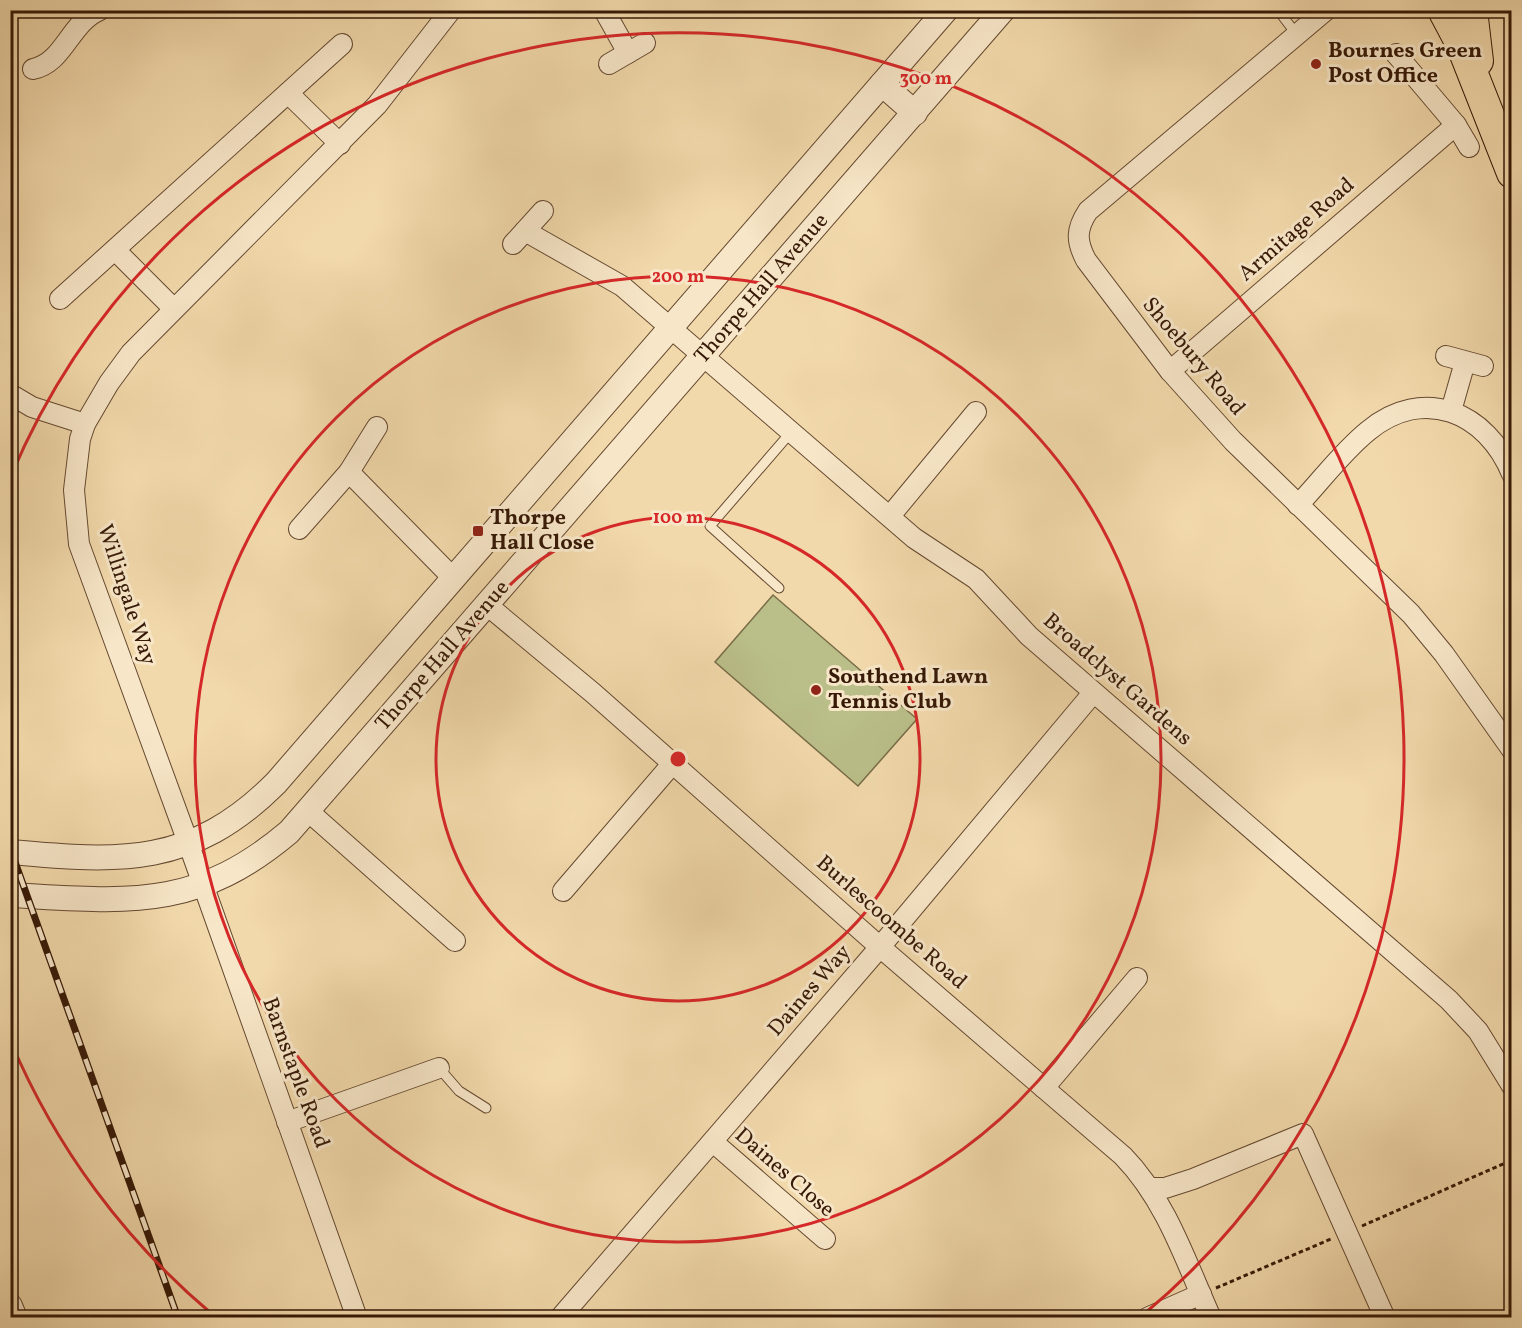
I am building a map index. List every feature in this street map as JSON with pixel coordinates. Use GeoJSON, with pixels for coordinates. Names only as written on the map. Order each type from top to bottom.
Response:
{"type":"FeatureCollection","features":[{"type":"Feature","properties":{"kind":"main road"},"geometry":{"type":"LineString","coordinates":[[1443,10],[1461,44],[1512,173]]}},
{"type":"Feature","properties":{"kind":"main road"},"geometry":{"type":"LineString","coordinates":[[1472,10],[1473,31],[1487,108]]}},
{"type":"Feature","properties":{"kind":"street","name":"Willingale Way"},"geometry":{"type":"LineString","coordinates":[[189,845],[79,544],[74,490],[76,460],[85,424],[130,353],[172,308],[377,105],[451,10]]}},
{"type":"Feature","properties":{"kind":"street"},"geometry":{"type":"LineString","coordinates":[[604,10],[637,48],[609,64]]}},
{"type":"Feature","properties":{"kind":"street","name":"Thorpe Hall Avenue"},"geometry":{"type":"LineString","coordinates":[[10,852],[138,856],[189,845],[222,829],[250,810],[276,783],[946,10]]}},
{"type":"Feature","properties":{"kind":"street","name":"Thorpe Hall Avenue"},"geometry":{"type":"LineString","coordinates":[[10,895],[128,900],[153,898],[202,885],[241,868],[289,832],[1003,10]]}},
{"type":"Feature","properties":{"kind":"street","name":"Shoebury Road"},"geometry":{"type":"LineString","coordinates":[[1326,10],[1088,211],[1079,224],[1077,236],[1086,260],[1170,371],[1233,441],[1412,614],[1444,654],[1512,750]]}},
{"type":"Feature","properties":{"kind":"street"},"geometry":{"type":"LineString","coordinates":[[33,69],[53,60],[87,13]]}},
{"type":"Feature","properties":{"kind":"street"},"geometry":{"type":"LineString","coordinates":[[60,299],[342,44]]}},
{"type":"Feature","properties":{"kind":"street"},"geometry":{"type":"LineString","coordinates":[[1396,54],[1456,125],[1469,147]]}},
{"type":"Feature","properties":{"kind":"street"},"geometry":{"type":"LineString","coordinates":[[882,84],[915,112]]}},
{"type":"Feature","properties":{"kind":"street"},"geometry":{"type":"LineString","coordinates":[[288,93],[340,144]]}},
{"type":"Feature","properties":{"kind":"street","name":"Armitage Road"},"geometry":{"type":"LineString","coordinates":[[1170,371],[1456,125]]}},
{"type":"Feature","properties":{"kind":"street","name":"Broadclyst Gardens"},"geometry":{"type":"LineString","coordinates":[[543,211],[519,238],[615,281],[938,556],[976,579],[1029,636],[1093,693],[1449,1000],[1478,1031],[1512,1086]]}},
{"type":"Feature","properties":{"kind":"street"},"geometry":{"type":"LineString","coordinates":[[115,250],[172,308]]}},
{"type":"Feature","properties":{"kind":"street"},"geometry":{"type":"LineString","coordinates":[[1451,411],[1464,361]]}},
{"type":"Feature","properties":{"kind":"street"},"geometry":{"type":"LineString","coordinates":[[10,394],[32,408],[85,424]]}},
{"type":"Feature","properties":{"kind":"street"},"geometry":{"type":"LineString","coordinates":[[1298,505],[1367,431],[1383,421],[1422,408],[1451,411],[1475,422],[1489,434],[1512,474]]}},
{"type":"Feature","properties":{"kind":"street"},"geometry":{"type":"LineString","coordinates":[[890,516],[976,412]]}},
{"type":"Feature","properties":{"kind":"street"},"geometry":{"type":"LineString","coordinates":[[299,529],[349,472],[376,427]]}},
{"type":"Feature","properties":{"kind":"street"},"geometry":{"type":"LineString","coordinates":[[349,472],[453,578]]}},
{"type":"Feature","properties":{"kind":"street","name":"Burlescoombe Road"},"geometry":{"type":"LineString","coordinates":[[487,605],[674,763],[880,947],[1123,1156],[1150,1188],[1211,1317]]}},
{"type":"Feature","properties":{"kind":"street","name":"Daines Way"},"geometry":{"type":"LineString","coordinates":[[560,1317],[880,947],[1093,693]]}},
{"type":"Feature","properties":{"kind":"street"},"geometry":{"type":"LineString","coordinates":[[563,891],[674,763]]}},
{"type":"Feature","properties":{"kind":"street"},"geometry":{"type":"LineString","coordinates":[[308,811],[454,941]]}},
{"type":"Feature","properties":{"kind":"street","name":"Barnstaple Road"},"geometry":{"type":"LineString","coordinates":[[189,845],[357,1317]]}},
{"type":"Feature","properties":{"kind":"street"},"geometry":{"type":"LineString","coordinates":[[1044,1088],[1137,978]]}},
{"type":"Feature","properties":{"kind":"street"},"geometry":{"type":"LineString","coordinates":[[287,1122],[439,1068]]}},
{"type":"Feature","properties":{"kind":"street"},"geometry":{"type":"LineString","coordinates":[[1150,1188],[1177,1185],[1304,1134],[1385,1317]]}},
{"type":"Feature","properties":{"kind":"street","name":"Daines Close"},"geometry":{"type":"LineString","coordinates":[[713,1142],[825,1239]]}},
{"type":"Feature","properties":{"kind":"street"},"geometry":{"type":"LineString","coordinates":[[1147,1317],[1201,1294]]}},
{"type":"Feature","properties":{"kind":"street"},"geometry":{"type":"LineString","coordinates":[[10,1306],[15,1317]]}},
{"type":"Feature","properties":{"kind":"lane"},"geometry":{"type":"LineString","coordinates":[[1278,10],[1297,35]]}},
{"type":"Feature","properties":{"kind":"lane"},"geometry":{"type":"LineString","coordinates":[[779,588],[710,526],[792,431]]}},
{"type":"Feature","properties":{"kind":"lane"},"geometry":{"type":"LineString","coordinates":[[439,1068],[459,1091],[486,1108]]}},
{"type":"Feature","properties":{"kind":"green space","name":"Southend Lawn Tennis Club"},"geometry":{"type":"Polygon","coordinates":[[[773,595],[917,719],[858,786],[715,662],[773,595]]]}},
{"type":"Feature","properties":{"kind":"railway"},"geometry":{"type":"LineString","coordinates":[[10,848],[178,1318]]}},
{"type":"Feature","properties":{"kind":"place","name":"Bournes Green Post Office"},"geometry":{"type":"Point","coordinates":[1316,64]}},
{"type":"Feature","properties":{"kind":"place","name":"Thorpe Hall Close"},"geometry":{"type":"Point","coordinates":[478,531]}},
{"type":"Feature","properties":{"kind":"place","name":"Southend Lawn Tennis Club"},"geometry":{"type":"Point","coordinates":[816,690]}}]}
